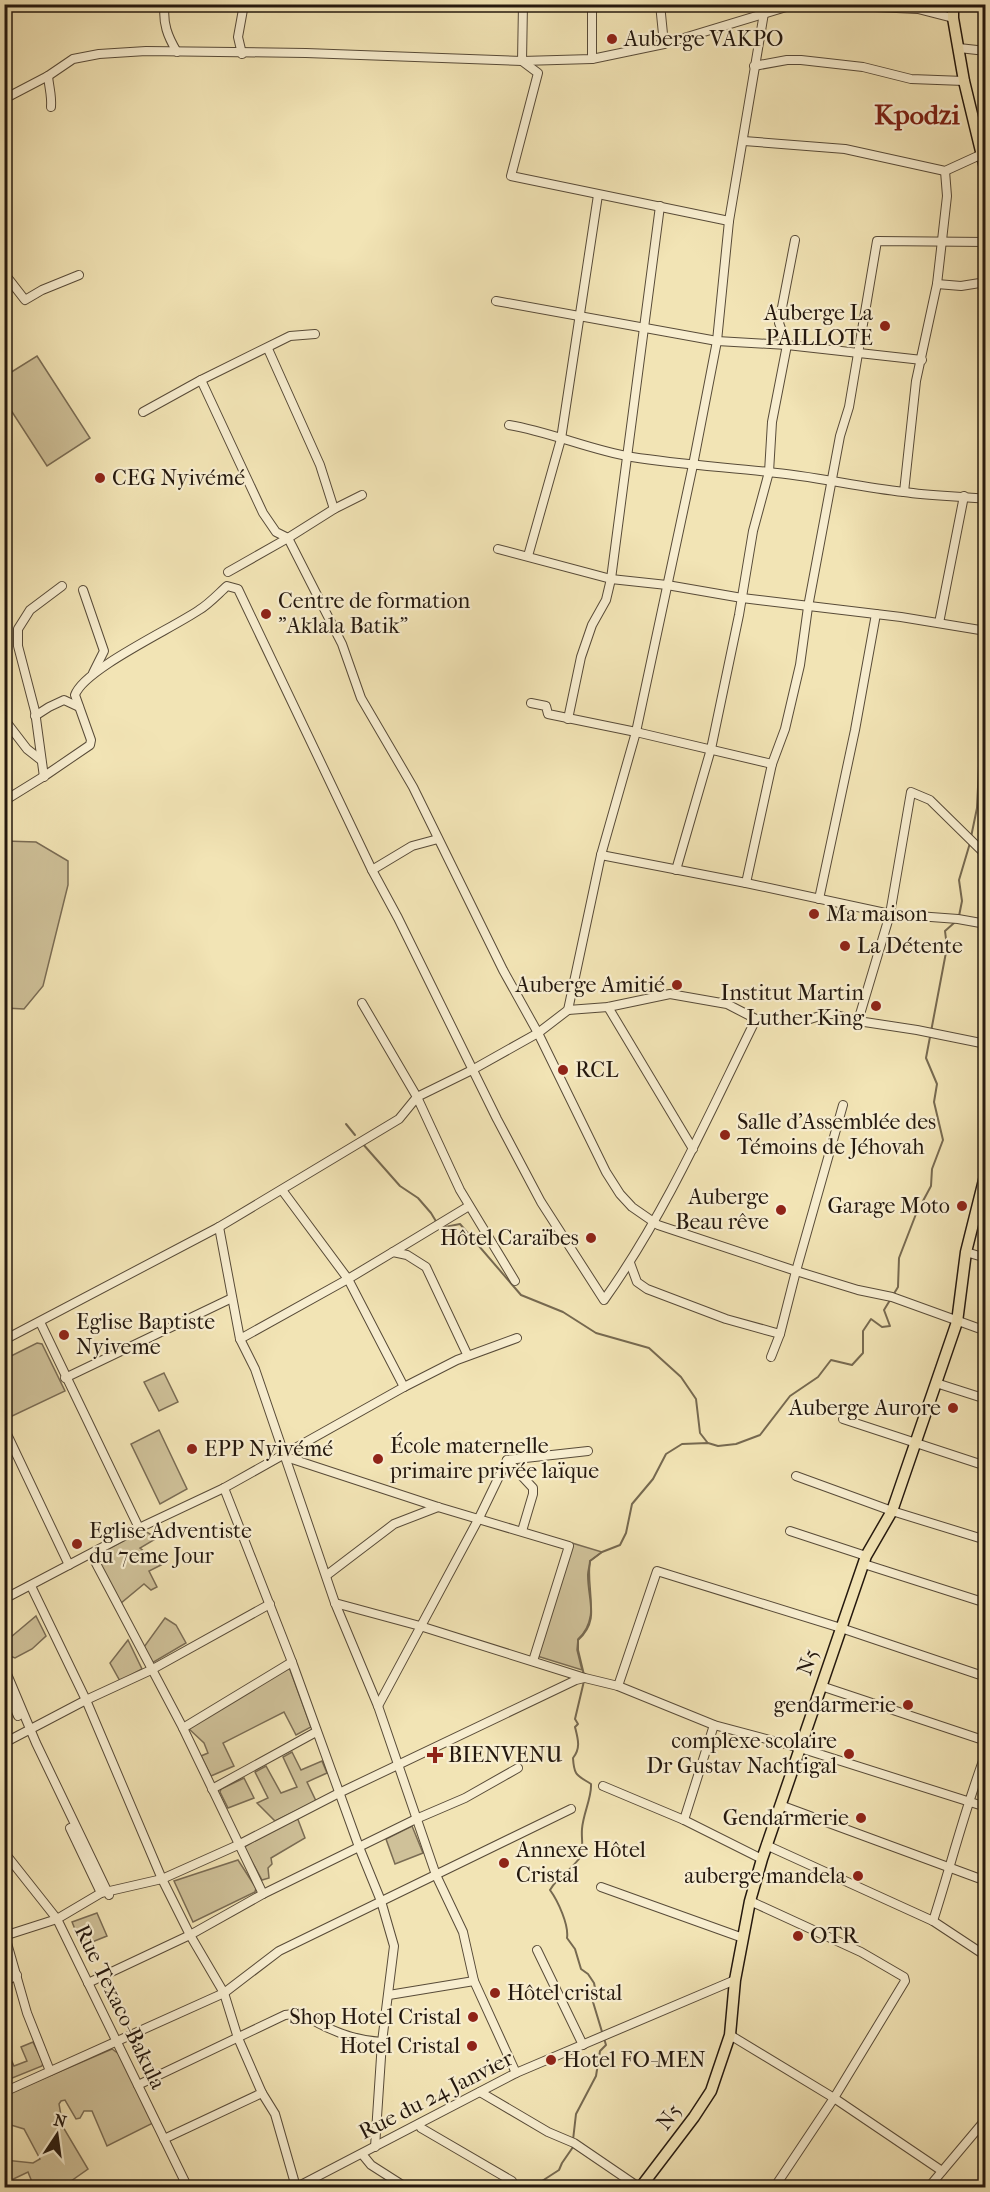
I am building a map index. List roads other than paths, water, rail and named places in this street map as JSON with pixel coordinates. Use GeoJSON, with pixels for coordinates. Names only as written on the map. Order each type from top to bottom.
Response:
{"type":"FeatureCollection","features":[{"type":"Feature","properties":{"kind":"main road"},"geometry":{"type":"LineString","coordinates":[[953,4],[953,18],[964,81],[980,155],[986,172]]}},
{"type":"Feature","properties":{"kind":"main road","name":"N5"},"geometry":{"type":"LineString","coordinates":[[640,2187],[711,2091],[730,2035],[735,1980],[750,1901],[766,1845],[865,1560],[892,1511],[957,1322],[966,1252],[984,1190],[986,1172]]}},
{"type":"Feature","properties":{"kind":"street"},"geometry":{"type":"LineString","coordinates":[[165,4],[164,16],[168,36],[177,52]]}},
{"type":"Feature","properties":{"kind":"street"},"geometry":{"type":"LineString","coordinates":[[242,54],[238,37],[244,4]]}},
{"type":"Feature","properties":{"kind":"street"},"geometry":{"type":"LineString","coordinates":[[522,61],[523,4]]}},
{"type":"Feature","properties":{"kind":"street"},"geometry":{"type":"LineString","coordinates":[[592,4],[592,59]]}},
{"type":"Feature","properties":{"kind":"street"},"geometry":{"type":"LineString","coordinates":[[660,4],[664,44]]}},
{"type":"Feature","properties":{"kind":"street"},"geometry":{"type":"LineString","coordinates":[[4,99],[48,76],[73,59],[99,54],[146,51],[306,53],[522,61],[592,59],[664,44],[764,9],[796,4]]}},
{"type":"Feature","properties":{"kind":"street"},"geometry":{"type":"LineString","coordinates":[[859,4],[918,9],[953,18]]}},
{"type":"Feature","properties":{"kind":"street"},"geometry":{"type":"LineString","coordinates":[[568,1010],[601,855],[636,732],[693,465],[717,341],[729,221],[764,9]]}},
{"type":"Feature","properties":{"kind":"street"},"geometry":{"type":"LineString","coordinates":[[958,48],[986,51]]}},
{"type":"Feature","properties":{"kind":"street"},"geometry":{"type":"LineString","coordinates":[[754,66],[801,60],[863,67],[911,78],[964,81]]}},
{"type":"Feature","properties":{"kind":"street"},"geometry":{"type":"LineString","coordinates":[[522,61],[538,73],[511,176],[729,221]]}},
{"type":"Feature","properties":{"kind":"street"},"geometry":{"type":"LineString","coordinates":[[48,76],[52,96],[51,107]]}},
{"type":"Feature","properties":{"kind":"street"},"geometry":{"type":"LineString","coordinates":[[744,141],[845,149],[945,171],[980,155]]}},
{"type":"Feature","properties":{"kind":"street"},"geometry":{"type":"LineString","coordinates":[[904,492],[916,381],[937,284],[947,196],[945,171]]}},
{"type":"Feature","properties":{"kind":"street"},"geometry":{"type":"LineString","coordinates":[[528,556],[561,439],[598,195]]}},
{"type":"Feature","properties":{"kind":"street"},"geometry":{"type":"LineString","coordinates":[[568,719],[582,657],[592,625],[606,600],[611,579],[629,456],[660,206]]}},
{"type":"Feature","properties":{"kind":"street"},"geometry":{"type":"LineString","coordinates":[[676,870],[711,749],[742,598],[753,531],[769,472],[772,422],[788,345],[779,323],[795,240]]}},
{"type":"Feature","properties":{"kind":"street"},"geometry":{"type":"LineString","coordinates":[[746,883],[772,764],[787,722],[800,665],[808,607],[840,436],[849,407],[877,241],[986,242]]}},
{"type":"Feature","properties":{"kind":"street"},"geometry":{"type":"LineString","coordinates":[[4,273],[25,300],[42,290],[79,275]]}},
{"type":"Feature","properties":{"kind":"street"},"geometry":{"type":"LineString","coordinates":[[937,284],[961,286],[986,282]]}},
{"type":"Feature","properties":{"kind":"street"},"geometry":{"type":"LineString","coordinates":[[496,301],[717,341],[788,345],[922,360]]}},
{"type":"Feature","properties":{"kind":"street"},"geometry":{"type":"LineString","coordinates":[[143,412],[290,336],[315,334]]}},
{"type":"Feature","properties":{"kind":"street"},"geometry":{"type":"LineString","coordinates":[[268,349],[320,465],[334,509]]}},
{"type":"Feature","properties":{"kind":"street"},"geometry":{"type":"LineString","coordinates":[[201,380],[263,513],[276,532],[288,538],[342,644],[362,698],[413,787],[503,970],[538,1033],[606,1172],[620,1194],[632,1207],[658,1225],[858,1290],[892,1297],[986,1331]]}},
{"type":"Feature","properties":{"kind":"street"},"geometry":{"type":"LineString","coordinates":[[508,425],[542,431],[561,439],[629,456],[832,480],[904,492],[986,499]]}},
{"type":"Feature","properties":{"kind":"street"},"geometry":{"type":"LineString","coordinates":[[228,572],[334,509],[362,495]]}},
{"type":"Feature","properties":{"kind":"street"},"geometry":{"type":"LineString","coordinates":[[939,623],[964,496]]}},
{"type":"Feature","properties":{"kind":"street"},"geometry":{"type":"LineString","coordinates":[[498,549],[611,579],[986,631]]}},
{"type":"Feature","properties":{"kind":"street"},"geometry":{"type":"LineString","coordinates":[[44,777],[35,716],[18,646],[18,628],[30,610],[62,586]]}},
{"type":"Feature","properties":{"kind":"street"},"geometry":{"type":"LineString","coordinates":[[4,801],[90,745],[91,740],[75,692],[93,674],[201,609],[226,586],[238,589],[372,870],[472,1070],[541,1202],[604,1300],[630,1263],[693,1149],[756,1019]]}},
{"type":"Feature","properties":{"kind":"street"},"geometry":{"type":"LineString","coordinates":[[83,590],[104,651],[93,674]]}},
{"type":"Feature","properties":{"kind":"street"},"geometry":{"type":"LineString","coordinates":[[819,899],[855,730],[876,614]]}},
{"type":"Feature","properties":{"kind":"street"},"geometry":{"type":"LineString","coordinates":[[35,716],[64,700],[79,707]]}},
{"type":"Feature","properties":{"kind":"street"},"geometry":{"type":"LineString","coordinates":[[531,703],[546,706],[548,714],[772,764]]}},
{"type":"Feature","properties":{"kind":"street"},"geometry":{"type":"LineString","coordinates":[[4,719],[27,749],[41,760]]}},
{"type":"Feature","properties":{"kind":"street"},"geometry":{"type":"LineString","coordinates":[[858,1021],[890,914],[911,792],[930,800],[986,855]]}},
{"type":"Feature","properties":{"kind":"street"},"geometry":{"type":"LineString","coordinates":[[372,870],[412,846],[438,839]]}},
{"type":"Feature","properties":{"kind":"street"},"geometry":{"type":"LineString","coordinates":[[601,855],[890,914],[958,919],[986,924]]}},
{"type":"Feature","properties":{"kind":"street"},"geometry":{"type":"LineString","coordinates":[[4,1340],[219,1227],[399,1119],[417,1097],[472,1070],[538,1033],[568,1010],[608,1007],[670,994],[727,1004],[756,1019],[807,1020],[826,1014],[986,1044]]}},
{"type":"Feature","properties":{"kind":"street"},"geometry":{"type":"LineString","coordinates":[[362,1003],[417,1097],[469,1206],[515,1281]]}},
{"type":"Feature","properties":{"kind":"street"},"geometry":{"type":"LineString","coordinates":[[608,1007],[693,1149]]}},
{"type":"Feature","properties":{"kind":"street"},"geometry":{"type":"LineString","coordinates":[[771,1357],[780,1334],[843,1105]]}},
{"type":"Feature","properties":{"kind":"street"},"geometry":{"type":"LineString","coordinates":[[282,1190],[348,1279],[404,1387]]}},
{"type":"Feature","properties":{"kind":"street"},"geometry":{"type":"LineString","coordinates":[[240,1339],[348,1279],[469,1206]]}},
{"type":"Feature","properties":{"kind":"street"},"geometry":{"type":"LineString","coordinates":[[219,1227],[240,1339],[255,1369],[335,1603],[378,1706],[436,1875],[463,1932],[474,1981],[516,2073]]}},
{"type":"Feature","properties":{"kind":"street"},"geometry":{"type":"LineString","coordinates":[[393,1252],[407,1255],[426,1267],[467,1354]]}},
{"type":"Feature","properties":{"kind":"street"},"geometry":{"type":"LineString","coordinates":[[966,1252],[986,1258]]}},
{"type":"Feature","properties":{"kind":"street"},"geometry":{"type":"LineString","coordinates":[[630,1263],[637,1282],[647,1289],[726,1319],[780,1334]]}},
{"type":"Feature","properties":{"kind":"street"},"geometry":{"type":"LineString","coordinates":[[65,1378],[232,1298]]}},
{"type":"Feature","properties":{"kind":"street"},"geometry":{"type":"LineString","coordinates":[[40,1322],[65,1378],[140,1528]]}},
{"type":"Feature","properties":{"kind":"street"},"geometry":{"type":"LineString","coordinates":[[4,1599],[140,1528],[286,1456],[404,1387],[467,1354],[517,1338]]}},
{"type":"Feature","properties":{"kind":"street"},"geometry":{"type":"LineString","coordinates":[[936,1383],[986,1399]]}},
{"type":"Feature","properties":{"kind":"street"},"geometry":{"type":"LineString","coordinates":[[843,1419],[986,1466]]}},
{"type":"Feature","properties":{"kind":"street"},"geometry":{"type":"LineString","coordinates":[[4,1428],[69,1565]]}},
{"type":"Feature","properties":{"kind":"street"},"geometry":{"type":"LineString","coordinates":[[507,1460],[588,1451]]}},
{"type":"Feature","properties":{"kind":"street"},"geometry":{"type":"LineString","coordinates":[[286,1456],[438,1507],[569,1546],[533,1661]]}},
{"type":"Feature","properties":{"kind":"street"},"geometry":{"type":"LineString","coordinates":[[378,1706],[479,1518],[507,1460]]}},
{"type":"Feature","properties":{"kind":"street"},"geometry":{"type":"LineString","coordinates":[[507,1460],[533,1488],[522,1531]]}},
{"type":"Feature","properties":{"kind":"street"},"geometry":{"type":"LineString","coordinates":[[796,1476],[892,1511],[986,1540]]}},
{"type":"Feature","properties":{"kind":"street"},"geometry":{"type":"LineString","coordinates":[[224,1488],[381,1901],[394,1946],[382,2042],[375,2147]]}},
{"type":"Feature","properties":{"kind":"street"},"geometry":{"type":"LineString","coordinates":[[327,1575],[394,1524],[438,1507]]}},
{"type":"Feature","properties":{"kind":"street"},"geometry":{"type":"LineString","coordinates":[[790,1531],[986,1603]]}},
{"type":"Feature","properties":{"kind":"street"},"geometry":{"type":"LineString","coordinates":[[91,1554],[183,1728],[263,1894]]}},
{"type":"Feature","properties":{"kind":"street"},"geometry":{"type":"LineString","coordinates":[[618,1686],[657,1571],[841,1628],[986,1677]]}},
{"type":"Feature","properties":{"kind":"street"},"geometry":{"type":"LineString","coordinates":[[31,1586],[86,1700],[162,1879],[190,1935],[224,1993],[238,2038],[262,2093],[275,2114],[295,2187]]}},
{"type":"Feature","properties":{"kind":"street"},"geometry":{"type":"LineString","coordinates":[[335,1603],[420,1626],[585,1678],[618,1686],[714,1725],[800,1748],[986,1807]]}},
{"type":"Feature","properties":{"kind":"street"},"geometry":{"type":"LineString","coordinates":[[4,1743],[26,1734],[86,1700],[151,1670],[270,1604]]}},
{"type":"Feature","properties":{"kind":"street"},"geometry":{"type":"LineString","coordinates":[[183,1728],[292,1662]]}},
{"type":"Feature","properties":{"kind":"street"},"geometry":{"type":"LineString","coordinates":[[4,1667],[105,1894]]}},
{"type":"Feature","properties":{"kind":"street"},"geometry":{"type":"LineString","coordinates":[[50,2071],[27,2013],[5,1936],[57,1919],[105,1894],[162,1879],[238,1845],[339,1793],[576,1680],[585,1678]]}},
{"type":"Feature","properties":{"kind":"street"},"geometry":{"type":"LineString","coordinates":[[4,1683],[26,1734],[105,1894]]}},
{"type":"Feature","properties":{"kind":"street"},"geometry":{"type":"LineString","coordinates":[[821,1686],[986,1741]]}},
{"type":"Feature","properties":{"kind":"street"},"geometry":{"type":"LineString","coordinates":[[684,1820],[714,1725]]}},
{"type":"Feature","properties":{"kind":"street"},"geometry":{"type":"LineString","coordinates":[[212,1789],[316,1732]]}},
{"type":"Feature","properties":{"kind":"street"},"geometry":{"type":"LineString","coordinates":[[933,1921],[968,1801],[986,1753]]}},
{"type":"Feature","properties":{"kind":"street"},"geometry":{"type":"LineString","coordinates":[[88,1983],[190,1935],[263,1894],[416,1819],[465,1798],[518,1768]]}},
{"type":"Feature","properties":{"kind":"street"},"geometry":{"type":"LineString","coordinates":[[603,1786],[684,1820],[762,1859]]}},
{"type":"Feature","properties":{"kind":"street"},"geometry":{"type":"LineString","coordinates":[[780,1805],[986,1881]]}},
{"type":"Feature","properties":{"kind":"street"},"geometry":{"type":"LineString","coordinates":[[4,2092],[224,1993],[279,1951],[571,1809]]}},
{"type":"Feature","properties":{"kind":"street"},"geometry":{"type":"LineString","coordinates":[[766,1845],[933,1921],[986,1956]]}},
{"type":"Feature","properties":{"kind":"street","name":"Rue Texaco-Bakula"},"geometry":{"type":"LineString","coordinates":[[4,1852],[57,1919],[188,2187]]}},
{"type":"Feature","properties":{"kind":"street"},"geometry":{"type":"LineString","coordinates":[[601,1887],[743,1938]]}},
{"type":"Feature","properties":{"kind":"street"},"geometry":{"type":"LineString","coordinates":[[750,1901],[861,1952],[904,1977],[904,1984],[834,2098],[774,2187]]}},
{"type":"Feature","properties":{"kind":"street"},"geometry":{"type":"LineString","coordinates":[[537,1950],[583,2045]]}},
{"type":"Feature","properties":{"kind":"street"},"geometry":{"type":"LineString","coordinates":[[4,1982],[17,1975]]}},
{"type":"Feature","properties":{"kind":"street","name":"Rue du 24 Janvier"},"geometry":{"type":"LineString","coordinates":[[295,2187],[516,2073],[735,1980]]}},
{"type":"Feature","properties":{"kind":"street"},"geometry":{"type":"LineString","coordinates":[[389,1995],[474,1981]]}},
{"type":"Feature","properties":{"kind":"street"},"geometry":{"type":"LineString","coordinates":[[138,2085],[285,2015],[300,2013],[325,2027],[349,2036],[366,2042],[382,2042]]}},
{"type":"Feature","properties":{"kind":"street"},"geometry":{"type":"LineString","coordinates":[[730,2035],[834,2098],[942,2171]]}},
{"type":"Feature","properties":{"kind":"street"},"geometry":{"type":"LineString","coordinates":[[480,2092],[548,2132],[574,2143],[640,2187]]}},
{"type":"Feature","properties":{"kind":"street"},"geometry":{"type":"LineString","coordinates":[[164,2139],[262,2093]]}},
{"type":"Feature","properties":{"kind":"street"},"geometry":{"type":"LineString","coordinates":[[928,2187],[984,2123]]}},
{"type":"Feature","properties":{"kind":"street"},"geometry":{"type":"LineString","coordinates":[[419,2124],[421,2128],[512,2181]]}},
{"type":"Feature","properties":{"kind":"street"},"geometry":{"type":"LineString","coordinates":[[362,2154],[371,2165],[407,2187]]}},
{"type":"Feature","properties":{"kind":"waterway"},"geometry":{"type":"LineString","coordinates":[[971,837],[977,808],[979,766],[986,730]]}},
{"type":"Feature","properties":{"kind":"waterway"},"geometry":{"type":"LineString","coordinates":[[959,916],[962,901],[959,880],[970,843]]}},
{"type":"Feature","properties":{"kind":"waterway"},"geometry":{"type":"LineString","coordinates":[[584,1675],[578,1640],[585,1633],[591,1618],[588,1575],[590,1561],[602,1552],[620,1545],[626,1533],[632,1504],[653,1479],[666,1454],[682,1444],[708,1443],[718,1446],[736,1444],[760,1435],[790,1396],[818,1377],[831,1360],[852,1365],[863,1353],[863,1331],[871,1319],[882,1327],[890,1326],[884,1310],[898,1287],[899,1258],[916,1214],[931,1186],[932,1169],[943,1140],[934,1102],[937,1084],[926,1058],[947,947],[945,931],[954,923]]}},
{"type":"Feature","properties":{"kind":"waterway"},"geometry":{"type":"LineString","coordinates":[[346,1124],[355,1135]]}},
{"type":"Feature","properties":{"kind":"waterway"},"geometry":{"type":"LineString","coordinates":[[362,1143],[400,1186],[418,1198],[437,1223]]}},
{"type":"Feature","properties":{"kind":"waterway"},"geometry":{"type":"LineString","coordinates":[[440,1228],[460,1224],[521,1295],[563,1312],[596,1333],[649,1348],[681,1377],[696,1399],[700,1433],[707,1442]]}},
{"type":"Feature","properties":{"kind":"waterway"},"geometry":{"type":"LineString","coordinates":[[573,2140],[576,2114],[596,2076],[600,2051],[606,2045],[593,2002],[596,1993],[594,1983],[581,1969],[575,1949],[567,1938],[562,1913],[550,1890],[578,1860],[582,1849],[583,1823],[591,1784],[577,1774],[573,1758],[578,1747],[575,1727],[578,1724],[575,1719],[584,1681]]}},
{"type":"Feature","properties":{"kind":"waterway"},"geometry":{"type":"LineString","coordinates":[[536,2188],[542,2181],[559,2170],[573,2147]]}},
{"type":"Feature","properties":{"kind":"place","name":"Auberge VAKPO"},"geometry":{"type":"Point","coordinates":[612,39]}},
{"type":"Feature","properties":{"kind":"place","name":"Auberge La PAILLOTE"},"geometry":{"type":"Point","coordinates":[885,326]}},
{"type":"Feature","properties":{"kind":"place","name":"CEG Nyivémé"},"geometry":{"type":"Point","coordinates":[100,478]}},
{"type":"Feature","properties":{"kind":"place","name":"Centre de formation \"Aklala Batik\""},"geometry":{"type":"Point","coordinates":[266,614]}},
{"type":"Feature","properties":{"kind":"place","name":"Ma maison"},"geometry":{"type":"Point","coordinates":[814,914]}},
{"type":"Feature","properties":{"kind":"place","name":"La Détente"},"geometry":{"type":"Point","coordinates":[845,946]}},
{"type":"Feature","properties":{"kind":"place","name":"Auberge Amitié"},"geometry":{"type":"Point","coordinates":[677,985]}},
{"type":"Feature","properties":{"kind":"place","name":"Institut Martin Luther King"},"geometry":{"type":"Point","coordinates":[876,1006]}},
{"type":"Feature","properties":{"kind":"place","name":"RCL"},"geometry":{"type":"Point","coordinates":[563,1070]}},
{"type":"Feature","properties":{"kind":"place","name":"Salle d'Assemblée des Témoins de Jéhovah"},"geometry":{"type":"Point","coordinates":[725,1135]}},
{"type":"Feature","properties":{"kind":"place","name":"Garage Moto"},"geometry":{"type":"Point","coordinates":[962,1206]}},
{"type":"Feature","properties":{"kind":"place","name":"Auberge Beau rêve"},"geometry":{"type":"Point","coordinates":[781,1210]}},
{"type":"Feature","properties":{"kind":"place","name":"Hôtel Caraïbes"},"geometry":{"type":"Point","coordinates":[591,1238]}},
{"type":"Feature","properties":{"kind":"place","name":"Eglise Baptiste Nyiveme"},"geometry":{"type":"Point","coordinates":[64,1335]}},
{"type":"Feature","properties":{"kind":"place","name":"Auberge Aurore"},"geometry":{"type":"Point","coordinates":[953,1408]}},
{"type":"Feature","properties":{"kind":"place","name":"EPP Nyivémé"},"geometry":{"type":"Point","coordinates":[192,1449]}},
{"type":"Feature","properties":{"kind":"place","name":"École maternelle primaire privée laïque"},"geometry":{"type":"Point","coordinates":[378,1459]}},
{"type":"Feature","properties":{"kind":"place","name":"Eglise Adventiste du 7eme Jour"},"geometry":{"type":"Point","coordinates":[77,1544]}},
{"type":"Feature","properties":{"kind":"place","name":"gendarmerie"},"geometry":{"type":"Point","coordinates":[908,1705]}},
{"type":"Feature","properties":{"kind":"place","name":"complexe scolaire Dr Gustav Nachtigal"},"geometry":{"type":"Point","coordinates":[849,1754]}},
{"type":"Feature","properties":{"kind":"place","name":"BIENVENU"},"geometry":{"type":"Point","coordinates":[435,1755]}},
{"type":"Feature","properties":{"kind":"place","name":"Gendarmerie"},"geometry":{"type":"Point","coordinates":[861,1818]}},
{"type":"Feature","properties":{"kind":"place","name":"Annexe Hôtel Cristal"},"geometry":{"type":"Point","coordinates":[504,1863]}},
{"type":"Feature","properties":{"kind":"place","name":"auberge mandela"},"geometry":{"type":"Point","coordinates":[858,1876]}},
{"type":"Feature","properties":{"kind":"place","name":"OTR"},"geometry":{"type":"Point","coordinates":[798,1936]}},
{"type":"Feature","properties":{"kind":"place","name":"Hôtel cristal"},"geometry":{"type":"Point","coordinates":[495,1993]}},
{"type":"Feature","properties":{"kind":"place","name":"Shop Hotel Cristal"},"geometry":{"type":"Point","coordinates":[473,2017]}},
{"type":"Feature","properties":{"kind":"place","name":"Hotel Cristal"},"geometry":{"type":"Point","coordinates":[472,2046]}},
{"type":"Feature","properties":{"kind":"place","name":"Hotel FO-MEN"},"geometry":{"type":"Point","coordinates":[551,2060]}},
{"type":"Feature","properties":{"kind":"district","name":"Kpodzi"},"geometry":{"type":"Point","coordinates":[917,114]}}]}
